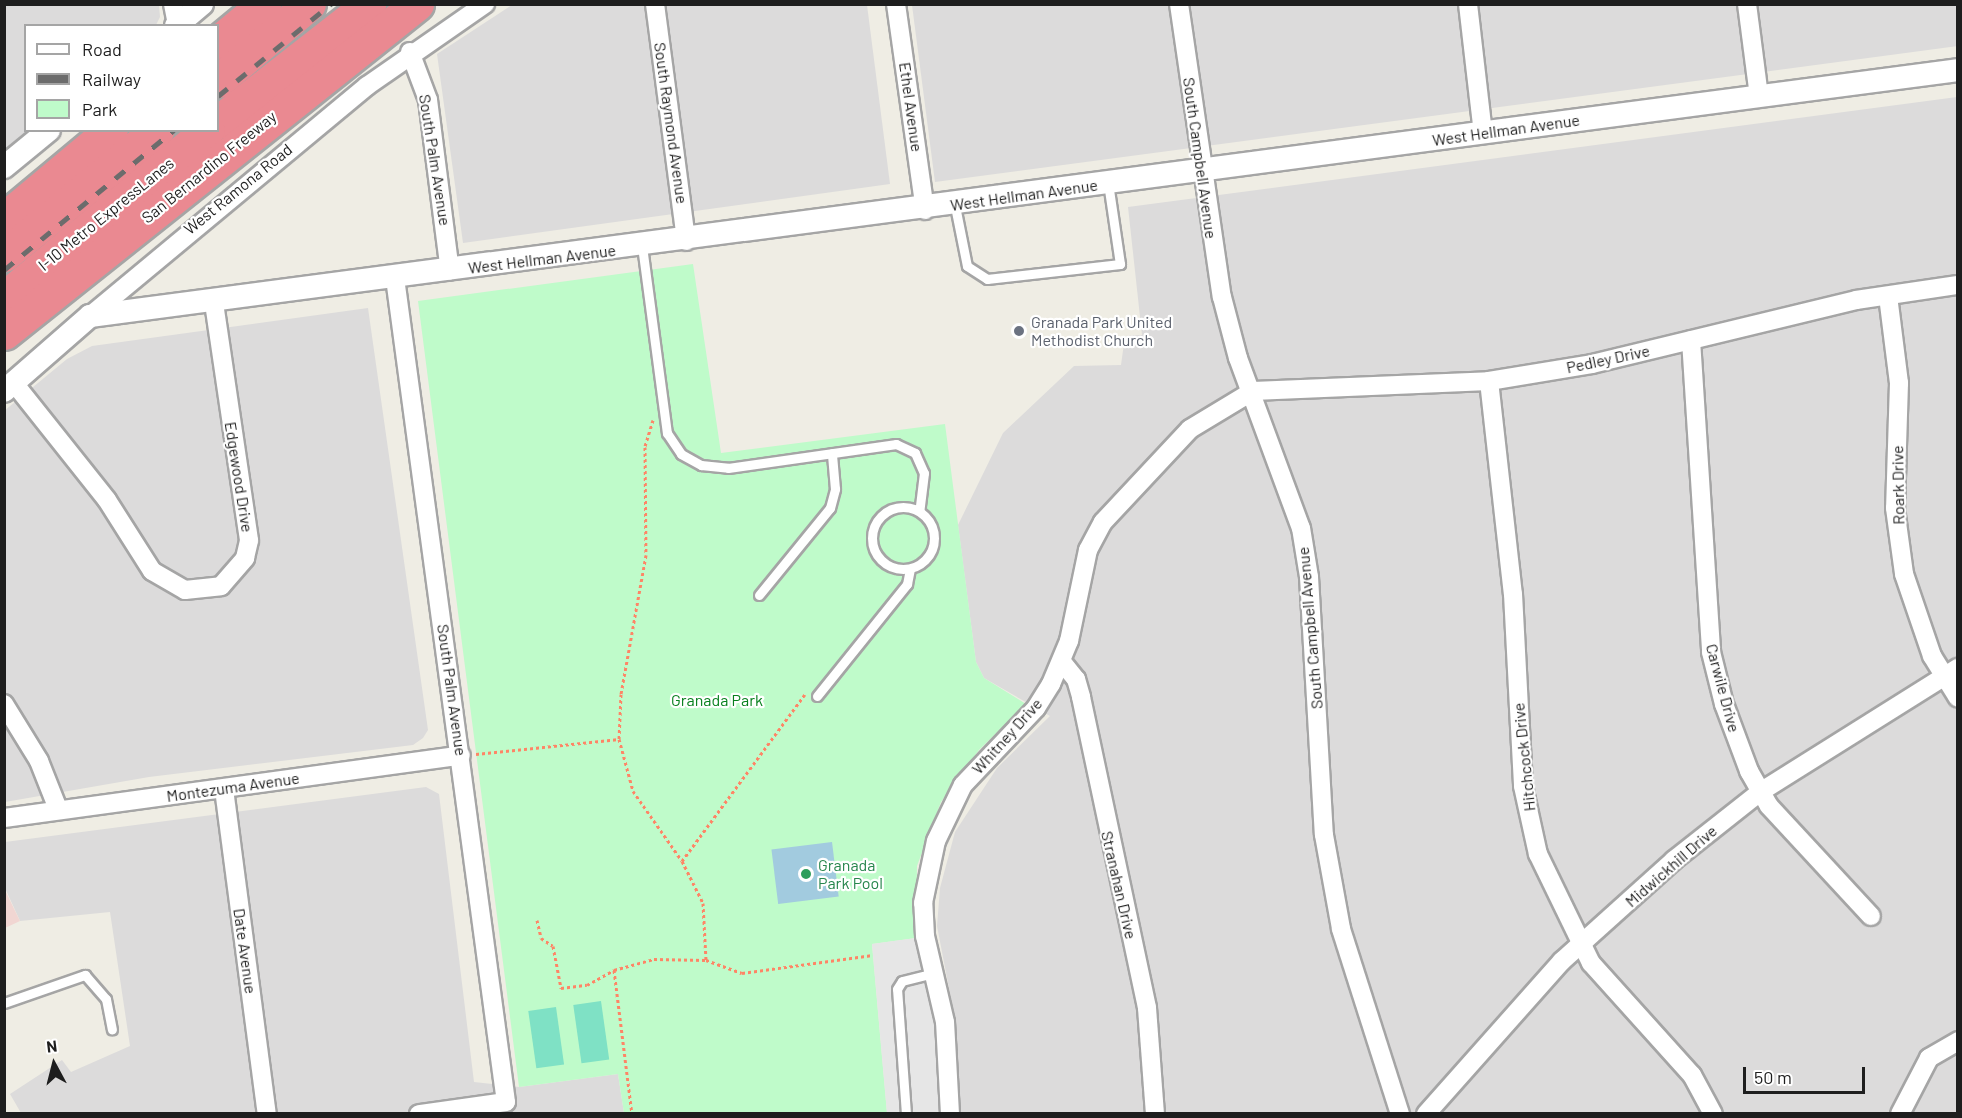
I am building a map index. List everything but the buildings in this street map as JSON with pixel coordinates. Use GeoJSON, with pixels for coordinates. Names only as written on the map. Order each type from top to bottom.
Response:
{"type":"FeatureCollection","features":[{"type":"Feature","properties":{"kind":"highway"},"geometry":{"type":"LineString","coordinates":[[219,41],[264,4]]}},
{"type":"Feature","properties":{"kind":"highway"},"geometry":{"type":"LineString","coordinates":[[219,80],[309,4]]}},
{"type":"Feature","properties":{"kind":"highway"},"geometry":{"type":"LineString","coordinates":[[219,121],[369,4]]}},
{"type":"Feature","properties":{"kind":"highway","name":"San Bernardino Freeway"},"geometry":{"type":"LineString","coordinates":[[4,333],[417,4]]}},
{"type":"Feature","properties":{"kind":"highway"},"geometry":{"type":"LineString","coordinates":[[4,219],[109,132]]}},
{"type":"Feature","properties":{"kind":"highway","name":"I-10 Metro ExpressLanes"},"geometry":{"type":"LineString","coordinates":[[4,255],[155,132]]}},
{"type":"Feature","properties":{"kind":"highway","name":"I-10 Metro ExpressLanes"},"geometry":{"type":"LineString","coordinates":[[4,298],[206,132]]}},
{"type":"Feature","properties":{"kind":"highway"},"geometry":{"type":"LineString","coordinates":[[4,343],[97,259]]}},
{"type":"Feature","properties":{"kind":"street"},"geometry":{"type":"LineString","coordinates":[[173,4],[177,24]]}},
{"type":"Feature","properties":{"kind":"street"},"geometry":{"type":"LineString","coordinates":[[178,24],[202,4]]}},
{"type":"Feature","properties":{"kind":"street","name":"West Ramona Road"},"geometry":{"type":"LineString","coordinates":[[9,387],[176,239],[410,51],[485,4]]}},
{"type":"Feature","properties":{"kind":"street","name":"South Raymond Avenue"},"geometry":{"type":"LineString","coordinates":[[655,4],[686,241]]}},
{"type":"Feature","properties":{"kind":"street","name":"Ethel Avenue"},"geometry":{"type":"LineString","coordinates":[[896,4],[925,210]]}},
{"type":"Feature","properties":{"kind":"street","name":"South Campbell Avenue"},"geometry":{"type":"LineString","coordinates":[[1179,4],[1200,171],[1222,297],[1301,528],[1309,577],[1324,835],[1341,929],[1400,1113]]}},
{"type":"Feature","properties":{"kind":"street"},"geometry":{"type":"LineString","coordinates":[[1468,4],[1483,133]]}},
{"type":"Feature","properties":{"kind":"street"},"geometry":{"type":"LineString","coordinates":[[1747,4],[1759,96]]}},
{"type":"Feature","properties":{"kind":"street","name":"South Palm Avenue"},"geometry":{"type":"LineString","coordinates":[[410,51],[428,100],[450,271]]}},
{"type":"Feature","properties":{"kind":"street","name":"West Hellman Avenue"},"geometry":{"type":"LineString","coordinates":[[90,316],[925,210],[1108,183],[1958,70]]}},
{"type":"Feature","properties":{"kind":"street"},"geometry":{"type":"LineString","coordinates":[[4,168],[47,132]]}},
{"type":"Feature","properties":{"kind":"street","name":"South Palm Avenue"},"geometry":{"type":"LineString","coordinates":[[395,278],[467,754],[506,1102],[419,1113]]}},
{"type":"Feature","properties":{"kind":"street","name":"Pedley Drive"},"geometry":{"type":"LineString","coordinates":[[1253,391],[1489,381],[1691,340],[1888,296],[1958,285]]}},
{"type":"Feature","properties":{"kind":"street","name":"Roark Drive"},"geometry":{"type":"LineString","coordinates":[[1888,296],[1899,383],[1895,508],[1904,574],[1950,672],[1958,698]]}},
{"type":"Feature","properties":{"kind":"street","name":"Edgewood Drive"},"geometry":{"type":"LineString","coordinates":[[9,387],[107,500],[152,571],[185,590],[222,585],[245,558],[249,540],[214,302]]}},
{"type":"Feature","properties":{"kind":"street","name":"Carwile Drive"},"geometry":{"type":"LineString","coordinates":[[1691,340],[1711,651],[1724,704],[1760,792],[1807,852],[1871,916]]}},
{"type":"Feature","properties":{"kind":"street","name":"Hitchcock Drive"},"geometry":{"type":"LineString","coordinates":[[1489,381],[1513,594],[1523,786],[1538,854],[1582,946],[1627,1007],[1692,1075],[1713,1113]]}},
{"type":"Feature","properties":{"kind":"street","name":"Whitney Drive"},"geometry":{"type":"LineString","coordinates":[[950,1113],[950,1065],[933,973],[924,903],[927,871],[948,811],[985,758],[1036,708],[1062,662],[1079,580],[1102,522],[1190,429],[1253,391]]}},
{"type":"Feature","properties":{"kind":"street","name":"Stranahan Drive"},"geometry":{"type":"LineString","coordinates":[[1062,662],[1076,679],[1081,696],[1147,1008],[1155,1113]]}},
{"type":"Feature","properties":{"kind":"street","name":"Midwickhill Drive"},"geometry":{"type":"LineString","coordinates":[[1426,1113],[1562,962],[1674,860],[1760,792],[1950,672]]}},
{"type":"Feature","properties":{"kind":"street"},"geometry":{"type":"LineString","coordinates":[[4,704],[39,761],[58,809]]}},
{"type":"Feature","properties":{"kind":"street","name":"Montezuma Avenue"},"geometry":{"type":"LineString","coordinates":[[4,818],[467,754]]}},
{"type":"Feature","properties":{"kind":"street","name":"Date Avenue"},"geometry":{"type":"LineString","coordinates":[[224,789],[267,1113]]}},
{"type":"Feature","properties":{"kind":"street"},"geometry":{"type":"LineString","coordinates":[[1900,1113],[1929,1058],[1958,1041]]}},
{"type":"Feature","properties":{"kind":"lane"},"geometry":{"type":"LineString","coordinates":[[955,206],[967,266],[987,279],[1120,264],[1108,183]]}},
{"type":"Feature","properties":{"kind":"lane"},"geometry":{"type":"LineString","coordinates":[[642,246],[667,433],[681,454],[701,465],[728,468],[896,444],[915,453],[924,473],[920,511]]}},
{"type":"Feature","properties":{"kind":"lane"},"geometry":{"type":"LineString","coordinates":[[759,595],[830,508],[835,489],[832,453]]}},
{"type":"Feature","properties":{"kind":"lane"},"geometry":{"type":"LineString","coordinates":[[890,510],[920,511],[929,519],[934,543],[930,555],[910,568],[886,564],[877,556],[872,533],[890,510]]}},
{"type":"Feature","properties":{"kind":"lane"},"geometry":{"type":"LineString","coordinates":[[817,696],[907,584],[910,568]]}},
{"type":"Feature","properties":{"kind":"lane"},"geometry":{"type":"LineString","coordinates":[[906,1113],[897,989],[902,981],[933,973]]}},
{"type":"Feature","properties":{"kind":"lane"},"geometry":{"type":"LineString","coordinates":[[4,1003],[85,975],[106,999],[112,1029]]}},
{"type":"Feature","properties":{"kind":"path"},"geometry":{"type":"LineString","coordinates":[[664,407],[648,426],[645,447],[646,555],[621,694],[619,739],[633,791],[682,861],[705,911],[706,960]]}},
{"type":"Feature","properties":{"kind":"path"},"geometry":{"type":"LineString","coordinates":[[682,861],[808,691]]}},
{"type":"Feature","properties":{"kind":"path"},"geometry":{"type":"LineString","coordinates":[[467,754],[619,739]]}},
{"type":"Feature","properties":{"kind":"path"},"geometry":{"type":"LineString","coordinates":[[537,920],[541,938],[554,946],[561,988],[587,985],[614,970],[654,959],[706,960],[742,973],[873,955]]}},
{"type":"Feature","properties":{"kind":"path"},"geometry":{"type":"LineString","coordinates":[[614,970],[632,1113]]}},
{"type":"Feature","properties":{"kind":"shaded area"},"geometry":{"type":"Polygon","coordinates":[[[1957,4],[1958,46],[935,182],[912,5],[1957,4]]]}},
{"type":"Feature","properties":{"kind":"shaded area"},"geometry":{"type":"Polygon","coordinates":[[[5,5],[159,5],[160,17],[156,24],[24,24],[24,132],[31,132],[5,153],[5,5]]]}},
{"type":"Feature","properties":{"kind":"shaded area"},"geometry":{"type":"Polygon","coordinates":[[[512,5],[867,5],[890,184],[463,243],[437,54],[512,5]]]}},
{"type":"Feature","properties":{"kind":"shaded area"},"geometry":{"type":"Polygon","coordinates":[[[1957,97],[1957,1113],[957,1113],[953,1009],[937,926],[940,888],[955,832],[997,768],[1050,716],[984,678],[976,662],[958,525],[1003,433],[1074,366],[1121,365],[1125,336],[1142,335],[1128,207],[1957,97]]]}},
{"type":"Feature","properties":{"kind":"shaded area"},"geometry":{"type":"Polygon","coordinates":[[[368,308],[428,730],[423,738],[413,745],[149,777],[5,802],[4,411],[67,359],[92,346],[368,308]]]}},
{"type":"Feature","properties":{"kind":"shaded area"},"geometry":{"type":"Polygon","coordinates":[[[426,787],[439,794],[474,1082],[519,1087],[618,1074],[624,1113],[21,1113],[10,1094],[62,1060],[71,1072],[130,1046],[110,912],[20,921],[5,888],[5,842],[426,787]]]}},
{"type":"Feature","properties":{"kind":"shaded area"},"geometry":{"type":"Polygon","coordinates":[[[4,888],[20,921],[5,928],[4,928],[4,888]]]}},
{"type":"Feature","properties":{"kind":"shaded area"},"geometry":{"type":"Polygon","coordinates":[[[916,938],[933,973],[950,1113],[887,1113],[872,944],[916,938]]]}},
{"type":"Feature","properties":{"kind":"green space","name":"Granada Park"},"geometry":{"type":"Polygon","coordinates":[[[693,264],[721,453],[945,424],[976,662],[984,678],[1026,704],[979,750],[941,802],[917,866],[916,938],[872,944],[887,1113],[624,1113],[618,1074],[519,1087],[418,301],[693,264]]]}},
{"type":"Feature","properties":{"kind":"green space"},"geometry":{"type":"Polygon","coordinates":[[[601,1001],[609,1059],[581,1063],[573,1005],[601,1001]]]}},
{"type":"Feature","properties":{"kind":"green space"},"geometry":{"type":"Polygon","coordinates":[[[556,1007],[564,1064],[536,1068],[528,1011],[556,1007]]]}},
{"type":"Feature","properties":{"kind":"water","name":"Granada Park Pool"},"geometry":{"type":"Polygon","coordinates":[[[832,842],[839,897],[778,904],[771,849],[832,842]]]}},
{"type":"Feature","properties":{"kind":"railway"},"geometry":{"type":"LineString","coordinates":[[219,95],[331,4]]}},
{"type":"Feature","properties":{"kind":"railway"},"geometry":{"type":"LineString","coordinates":[[4,270],[172,132]]}},
{"type":"Feature","properties":{"kind":"place","name":"Granada Park United Methodist Church"},"geometry":{"type":"Point","coordinates":[1019,331]}},
{"type":"Feature","properties":{"kind":"place","name":"Granada Park Pool"},"geometry":{"type":"Point","coordinates":[806,874]}}]}
